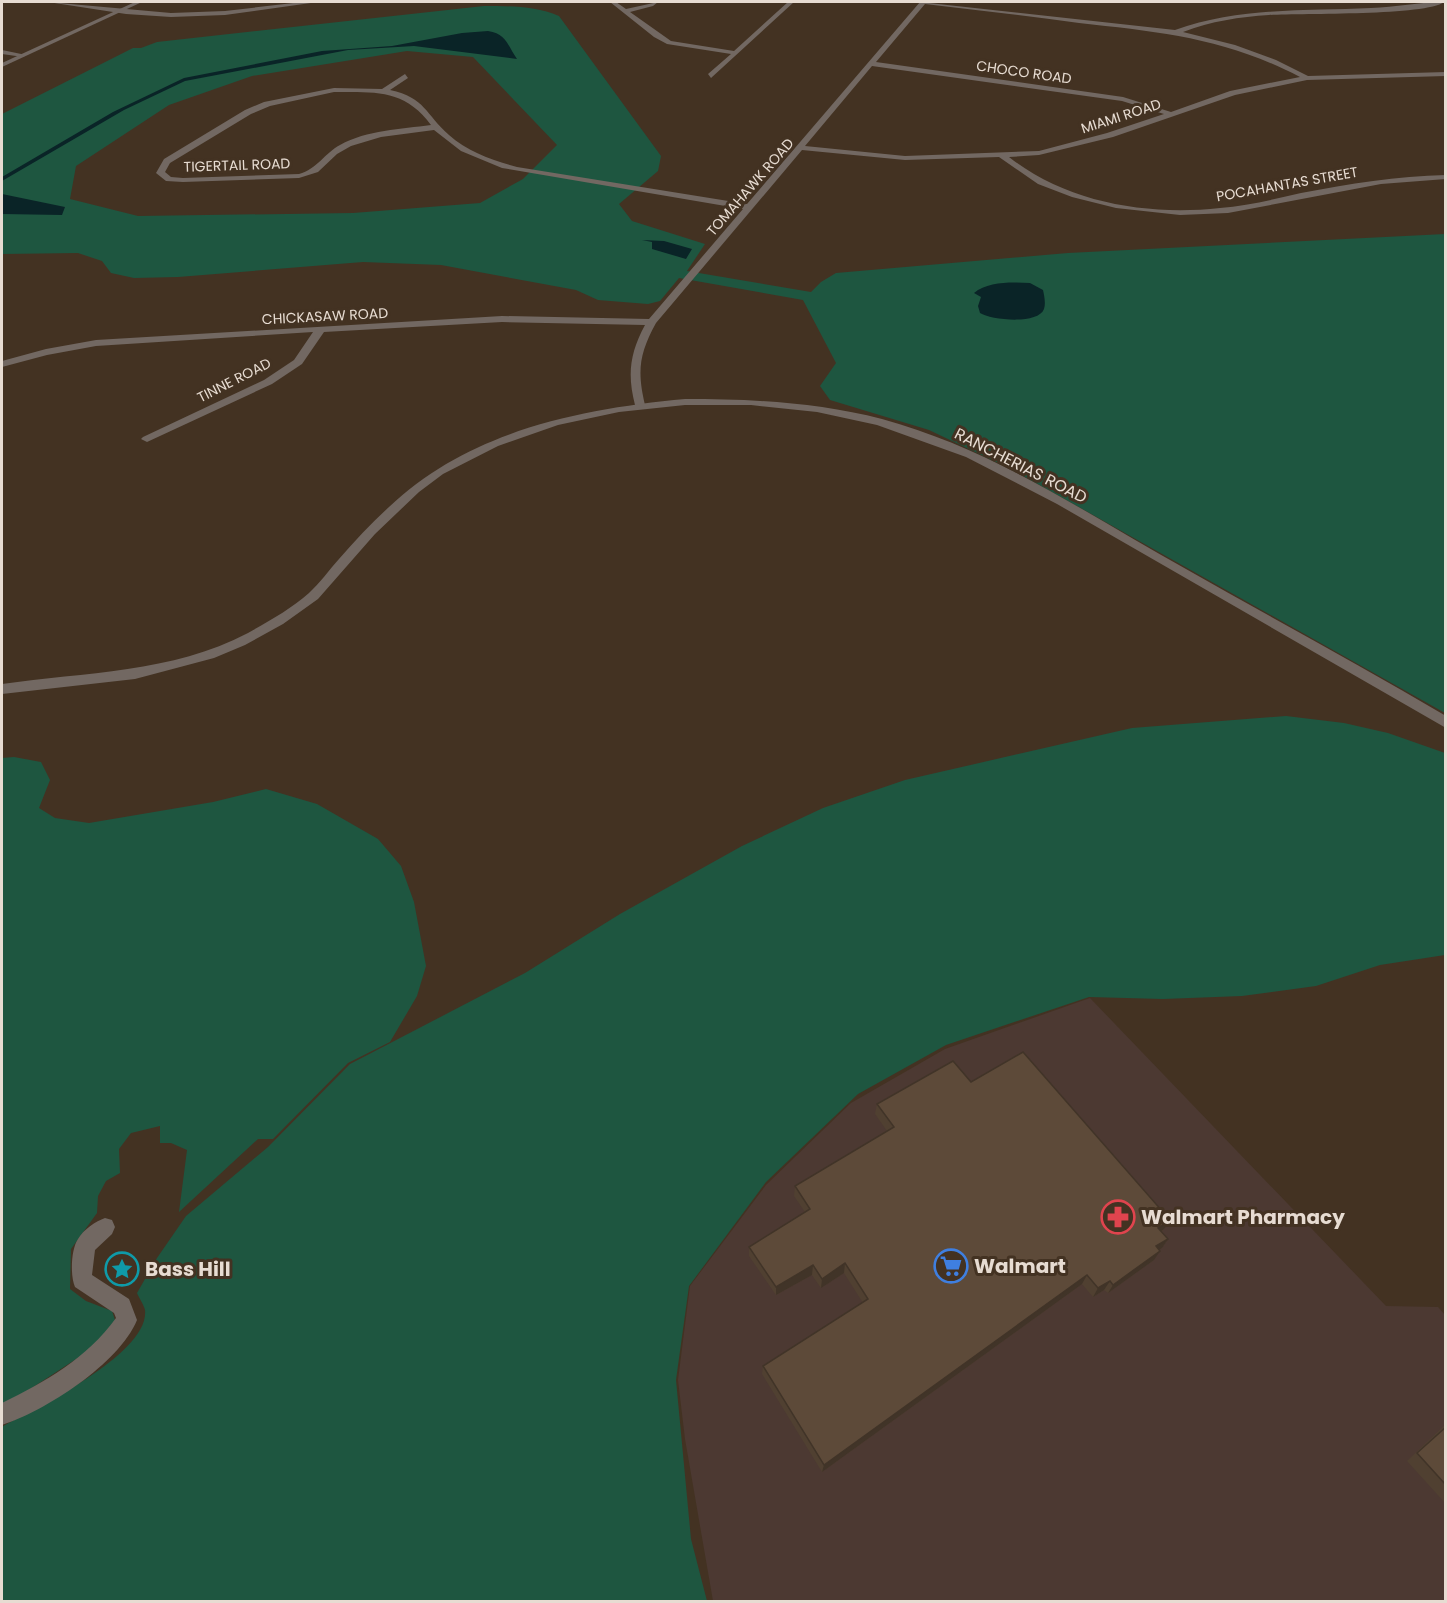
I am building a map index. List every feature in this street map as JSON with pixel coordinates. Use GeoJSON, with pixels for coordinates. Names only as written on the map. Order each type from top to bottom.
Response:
{"type":"FeatureCollection","features":[{"type":"Feature","properties":{"kind":"street"},"geometry":{"type":"LineString","coordinates":[[51,2],[150,14],[200,15],[315,2]]}},
{"type":"Feature","properties":{"kind":"street"},"geometry":{"type":"LineString","coordinates":[[2,65],[139,2]]}},
{"type":"Feature","properties":{"kind":"street"},"geometry":{"type":"LineString","coordinates":[[613,2],[656,36],[669,43],[737,53]]}},
{"type":"Feature","properties":{"kind":"street"},"geometry":{"type":"LineString","coordinates":[[625,10],[651,5],[655,2]]}},
{"type":"Feature","properties":{"kind":"street"},"geometry":{"type":"LineString","coordinates":[[711,76],[791,2]]}},
{"type":"Feature","properties":{"kind":"street"},"geometry":{"type":"LineString","coordinates":[[923,2],[1176,32],[1233,46],[1274,61],[1307,78]]}},
{"type":"Feature","properties":{"kind":"street","name":"TOMAHAWK ROAD"},"geometry":{"type":"LineString","coordinates":[[640,405],[633,377],[638,347],[652,322],[923,2]]}},
{"type":"Feature","properties":{"kind":"street"},"geometry":{"type":"LineString","coordinates":[[1176,32],[1211,20],[1240,16],[1396,9],[1441,2]]}},
{"type":"Feature","properties":{"kind":"street"},"geometry":{"type":"LineString","coordinates":[[2,52],[23,55]]}},
{"type":"Feature","properties":{"kind":"street","name":"CHOCO ROAD"},"geometry":{"type":"LineString","coordinates":[[872,64],[1123,99],[1172,114]]}},
{"type":"Feature","properties":{"kind":"street","name":"MIAMI ROAD"},"geometry":{"type":"LineString","coordinates":[[801,148],[905,158],[1039,153],[1063,148],[1233,93],[1307,78],[1446,74]]}},
{"type":"Feature","properties":{"kind":"street"},"geometry":{"type":"LineString","coordinates":[[383,92],[405,75]]}},
{"type":"Feature","properties":{"kind":"street","name":"TIGERTAIL ROAD"},"geometry":{"type":"LineString","coordinates":[[436,127],[374,136],[349,144],[331,153],[314,173],[299,176],[183,180],[169,179],[160,173],[167,161],[248,112],[267,104],[296,96],[334,90],[383,92],[410,99],[422,107],[452,144],[485,161],[517,169],[750,207]]}},
{"type":"Feature","properties":{"kind":"street","name":"POCAHANTAS STREET"},"geometry":{"type":"LineString","coordinates":[[1002,155],[1023,171],[1055,189],[1144,210],[1186,213],[1221,211],[1378,181],[1446,177]]}},
{"type":"Feature","properties":{"kind":"street","name":"CHICKASAW ROAD"},"geometry":{"type":"LineString","coordinates":[[2,364],[96,343],[502,319],[652,322]]}},
{"type":"Feature","properties":{"kind":"street","name":"TINNE ROAD"},"geometry":{"type":"LineString","coordinates":[[147,439],[268,382],[298,362],[320,330]]}},
{"type":"Feature","properties":{"kind":"street","name":"RANCHERIAS ROAD"},"geometry":{"type":"LineString","coordinates":[[2,689],[34,683],[134,675],[216,652],[278,621],[314,594],[381,519],[438,473],[476,453],[520,435],[576,418],[640,405],[735,401],[787,404],[834,411],[886,424],[943,443],[1013,476],[1378,681],[1446,723]]}},
{"type":"Feature","properties":{"kind":"street"},"geometry":{"type":"LineString","coordinates":[[2,1414],[41,1395],[84,1367],[116,1338],[127,1320],[122,1306],[82,1280],[86,1245],[105,1227]]}},
{"type":"Feature","properties":{"kind":"shaded area"},"geometry":{"type":"Polygon","coordinates":[[[1090,998],[1386,1306],[1438,1307],[1445,1315],[1445,1601],[713,1601],[685,1439],[678,1380],[690,1286],[766,1185],[851,1103],[945,1049],[1090,998]]]}},
{"type":"Feature","properties":{"kind":"green space"},"geometry":{"type":"Polygon","coordinates":[[[484,6],[532,8],[559,16],[661,156],[658,171],[619,204],[632,221],[705,244],[687,271],[811,292],[821,282],[836,273],[1068,253],[1445,234],[1445,713],[1013,470],[929,430],[830,400],[820,386],[836,363],[803,300],[679,278],[660,301],[648,304],[598,300],[576,290],[441,265],[363,262],[178,277],[134,278],[111,273],[102,261],[78,253],[2,254],[2,114],[133,48],[141,48],[157,42],[484,6]],[[407,51],[252,76],[169,105],[76,166],[70,199],[138,216],[353,213],[480,203],[523,179],[557,145],[473,57],[407,51]]]}},
{"type":"Feature","properties":{"kind":"green space"},"geometry":{"type":"Polygon","coordinates":[[[1286,716],[1344,723],[1388,733],[1445,753],[1445,955],[1380,965],[1316,986],[1242,996],[1163,999],[1089,997],[946,1045],[858,1094],[766,1182],[689,1286],[676,1380],[691,1539],[707,1601],[2,1601],[2,1427],[88,1378],[129,1344],[142,1327],[145,1310],[137,1293],[157,1258],[186,1216],[268,1147],[350,1064],[525,973],[620,914],[742,846],[823,808],[905,780],[1132,728],[1286,716]]]}},
{"type":"Feature","properties":{"kind":"green space"},"geometry":{"type":"Polygon","coordinates":[[[14,757],[41,762],[50,780],[39,808],[55,818],[89,823],[213,802],[266,789],[317,804],[378,839],[401,866],[414,902],[426,966],[417,996],[390,1042],[348,1063],[273,1139],[258,1139],[179,1212],[187,1150],[171,1143],[160,1143],[160,1126],[131,1133],[119,1149],[120,1173],[106,1181],[98,1196],[97,1213],[71,1249],[70,1289],[86,1301],[112,1311],[115,1320],[93,1348],[21,1395],[2,1404],[2,758],[14,757]]]}},
{"type":"Feature","properties":{"kind":"water"},"geometry":{"type":"Polygon","coordinates":[[[488,31],[503,37],[517,59],[414,46],[348,50],[185,81],[124,110],[2,181],[2,177],[113,112],[184,78],[322,51],[392,46],[462,33],[488,31]]]}},
{"type":"Feature","properties":{"kind":"water"},"geometry":{"type":"Polygon","coordinates":[[[2,194],[65,207],[62,215],[2,214],[2,194]]]}},
{"type":"Feature","properties":{"kind":"water"},"geometry":{"type":"Polygon","coordinates":[[[642,240],[664,241],[692,249],[686,259],[652,249],[652,242],[642,240]]]}},
{"type":"Feature","properties":{"kind":"water"},"geometry":{"type":"Polygon","coordinates":[[[1001,283],[1030,283],[1043,290],[1045,307],[1040,314],[1014,320],[994,318],[980,313],[978,306],[981,297],[974,293],[980,289],[1001,283]]]}},
{"type":"Feature","properties":{"kind":"building","name":"Walmart"},"geometry":{"type":"Polygon","coordinates":[[[1023,1052],[1170,1220],[1158,1228],[1168,1239],[1156,1246],[1160,1251],[1113,1285],[1110,1281],[1098,1288],[1087,1275],[824,1465],[763,1366],[868,1299],[845,1263],[822,1279],[813,1265],[776,1287],[749,1247],[810,1209],[795,1186],[894,1127],[877,1104],[953,1061],[971,1082],[1023,1052]]]}},
{"type":"Feature","properties":{"kind":"building"},"geometry":{"type":"Polygon","coordinates":[[[1446,1427],[1446,1485],[1417,1453],[1446,1427]]]}},
{"type":"Feature","properties":{"kind":"place","name":"Walmart Pharmacy"},"geometry":{"type":"Point","coordinates":[1118,1217]}},
{"type":"Feature","properties":{"kind":"place","name":"Walmart"},"geometry":{"type":"Point","coordinates":[951,1266]}},
{"type":"Feature","properties":{"kind":"place","name":"Bass Hill"},"geometry":{"type":"Point","coordinates":[122,1269]}}]}
